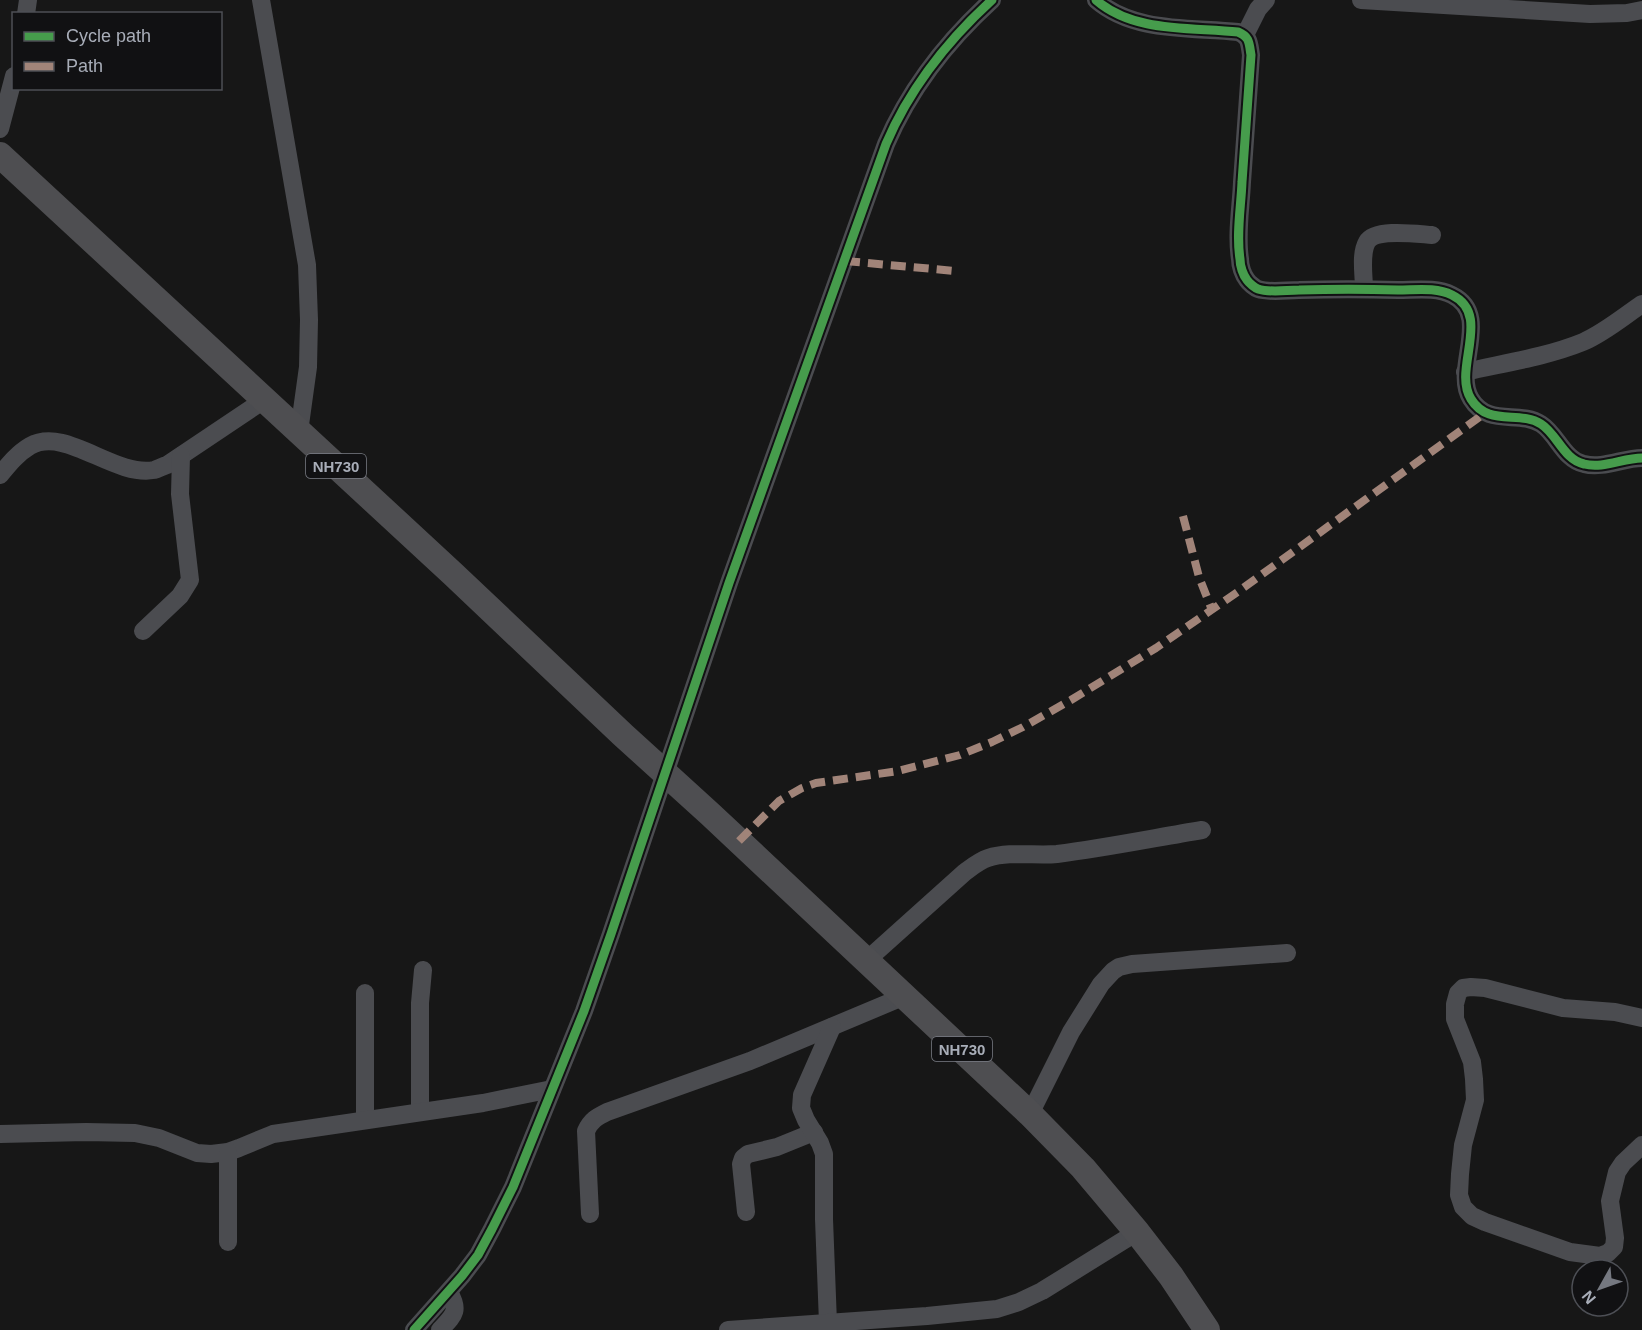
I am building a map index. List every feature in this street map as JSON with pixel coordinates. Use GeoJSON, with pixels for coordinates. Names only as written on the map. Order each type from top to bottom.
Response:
{"type":"FeatureCollection","features":[{"type":"Feature","properties":{"kind":"highway","name":"NH730"},"geometry":{"type":"LineString","coordinates":[[0,155],[453,574],[1030,1114],[1083,1168],[1137,1232],[1171,1276],[1207,1330]]}},
{"type":"Feature","properties":{"kind":"street"},"geometry":{"type":"LineString","coordinates":[[261,0],[306,265],[309,320],[308,367],[299,432]]}},
{"type":"Feature","properties":{"kind":"street"},"geometry":{"type":"LineString","coordinates":[[414,1330],[451,1296],[492,1229],[513,1187],[592,989],[674,782],[729,583],[886,144],[907,102],[938,57],[956,35],[992,0]]}},
{"type":"Feature","properties":{"kind":"street"},"geometry":{"type":"LineString","coordinates":[[1096,0],[1118,14],[1138,21],[1163,26],[1238,32],[1245,35],[1249,42],[1251,55],[1239,223],[1239,258],[1247,281],[1257,289],[1272,290],[1364,289],[1445,292],[1462,302],[1469,313],[1471,339],[1465,385],[1477,408],[1496,416],[1541,424],[1572,458],[1581,464],[1593,465],[1642,458]]}},
{"type":"Feature","properties":{"kind":"street"},"geometry":{"type":"LineString","coordinates":[[1245,35],[1258,9],[1266,0]]}},
{"type":"Feature","properties":{"kind":"street"},"geometry":{"type":"LineString","coordinates":[[1362,0],[1590,14],[1627,13],[1642,10]]}},
{"type":"Feature","properties":{"kind":"street"},"geometry":{"type":"LineString","coordinates":[[0,129],[12,84]]}},
{"type":"Feature","properties":{"kind":"street"},"geometry":{"type":"LineString","coordinates":[[1364,289],[1364,253],[1371,237],[1387,233],[1432,235]]}},
{"type":"Feature","properties":{"kind":"street"},"geometry":{"type":"LineString","coordinates":[[1465,372],[1523,359],[1583,341],[1642,304]]}},
{"type":"Feature","properties":{"kind":"street"},"geometry":{"type":"LineString","coordinates":[[0,475],[19,454],[31,445],[52,441],[63,443],[115,464],[138,470],[154,470],[167,465],[264,400]]}},
{"type":"Feature","properties":{"kind":"street"},"geometry":{"type":"LineString","coordinates":[[143,631],[180,596],[190,580],[180,494],[181,456]]}},
{"type":"Feature","properties":{"kind":"street"},"geometry":{"type":"LineString","coordinates":[[867,960],[977,863],[1006,855],[1055,854],[1202,830]]}},
{"type":"Feature","properties":{"kind":"street"},"geometry":{"type":"LineString","coordinates":[[1030,1114],[1082,1013],[1108,975],[1119,967],[1132,964],[1287,953]]}},
{"type":"Feature","properties":{"kind":"street"},"geometry":{"type":"LineString","coordinates":[[420,1112],[420,1003],[423,970]]}},
{"type":"Feature","properties":{"kind":"street"},"geometry":{"type":"LineString","coordinates":[[1642,1018],[1615,1012],[1563,1008],[1485,988],[1463,988],[1458,993],[1455,1004],[1455,1020],[1472,1062],[1475,1100],[1463,1145],[1459,1195],[1463,1207],[1478,1219],[1570,1252],[1600,1256],[1608,1253],[1614,1247],[1611,1201],[1617,1172],[1642,1145]]}},
{"type":"Feature","properties":{"kind":"street"},"geometry":{"type":"LineString","coordinates":[[365,993],[365,1120]]}},
{"type":"Feature","properties":{"kind":"street"},"geometry":{"type":"LineString","coordinates":[[590,1214],[586,1131],[596,1117],[750,1061],[905,996]]}},
{"type":"Feature","properties":{"kind":"street"},"geometry":{"type":"LineString","coordinates":[[828,1323],[824,1154],[801,1108],[802,1095],[832,1027]]}},
{"type":"Feature","properties":{"kind":"street"},"geometry":{"type":"LineString","coordinates":[[0,1134],[135,1133],[159,1138],[197,1153],[211,1154],[228,1152],[273,1134],[483,1104],[552,1089]]}},
{"type":"Feature","properties":{"kind":"street"},"geometry":{"type":"LineString","coordinates":[[746,1212],[741,1164],[743,1158],[748,1154],[777,1147],[814,1132]]}},
{"type":"Feature","properties":{"kind":"street"},"geometry":{"type":"LineString","coordinates":[[228,1152],[228,1242]]}},
{"type":"Feature","properties":{"kind":"street"},"geometry":{"type":"LineString","coordinates":[[740,1330],[997,1309],[1042,1291],[1137,1232]]}},
{"type":"Feature","properties":{"kind":"street"},"geometry":{"type":"LineString","coordinates":[[440,1330],[456,1307],[451,1296]]}},
{"type":"Feature","properties":{"kind":"marked path"},"geometry":{"type":"LineString","coordinates":[[845,261],[955,271]]}},
{"type":"Feature","properties":{"kind":"marked path"},"geometry":{"type":"LineString","coordinates":[[739,841],[779,801],[802,788],[816,783],[898,771],[960,755],[1023,727],[1071,700],[1156,648],[1239,591],[1485,413]]}},
{"type":"Feature","properties":{"kind":"marked path"},"geometry":{"type":"LineString","coordinates":[[1183,516],[1199,577],[1212,610]]}},
{"type":"Feature","properties":{"kind":"cycle path"},"geometry":{"type":"LineString","coordinates":[[414,1330],[462,1276],[478,1255],[492,1229],[513,1187],[584,1011],[729,583],[886,144],[906,104],[931,66],[992,0]]}},
{"type":"Feature","properties":{"kind":"cycle path"},"geometry":{"type":"LineString","coordinates":[[1096,0],[1111,11],[1145,23],[1238,32],[1247,38],[1251,55],[1238,240],[1242,270],[1252,285],[1268,291],[1336,289],[1446,292],[1464,304],[1470,315],[1466,387],[1478,408],[1495,416],[1523,418],[1541,424],[1577,462],[1598,465],[1642,458]]}}]}
